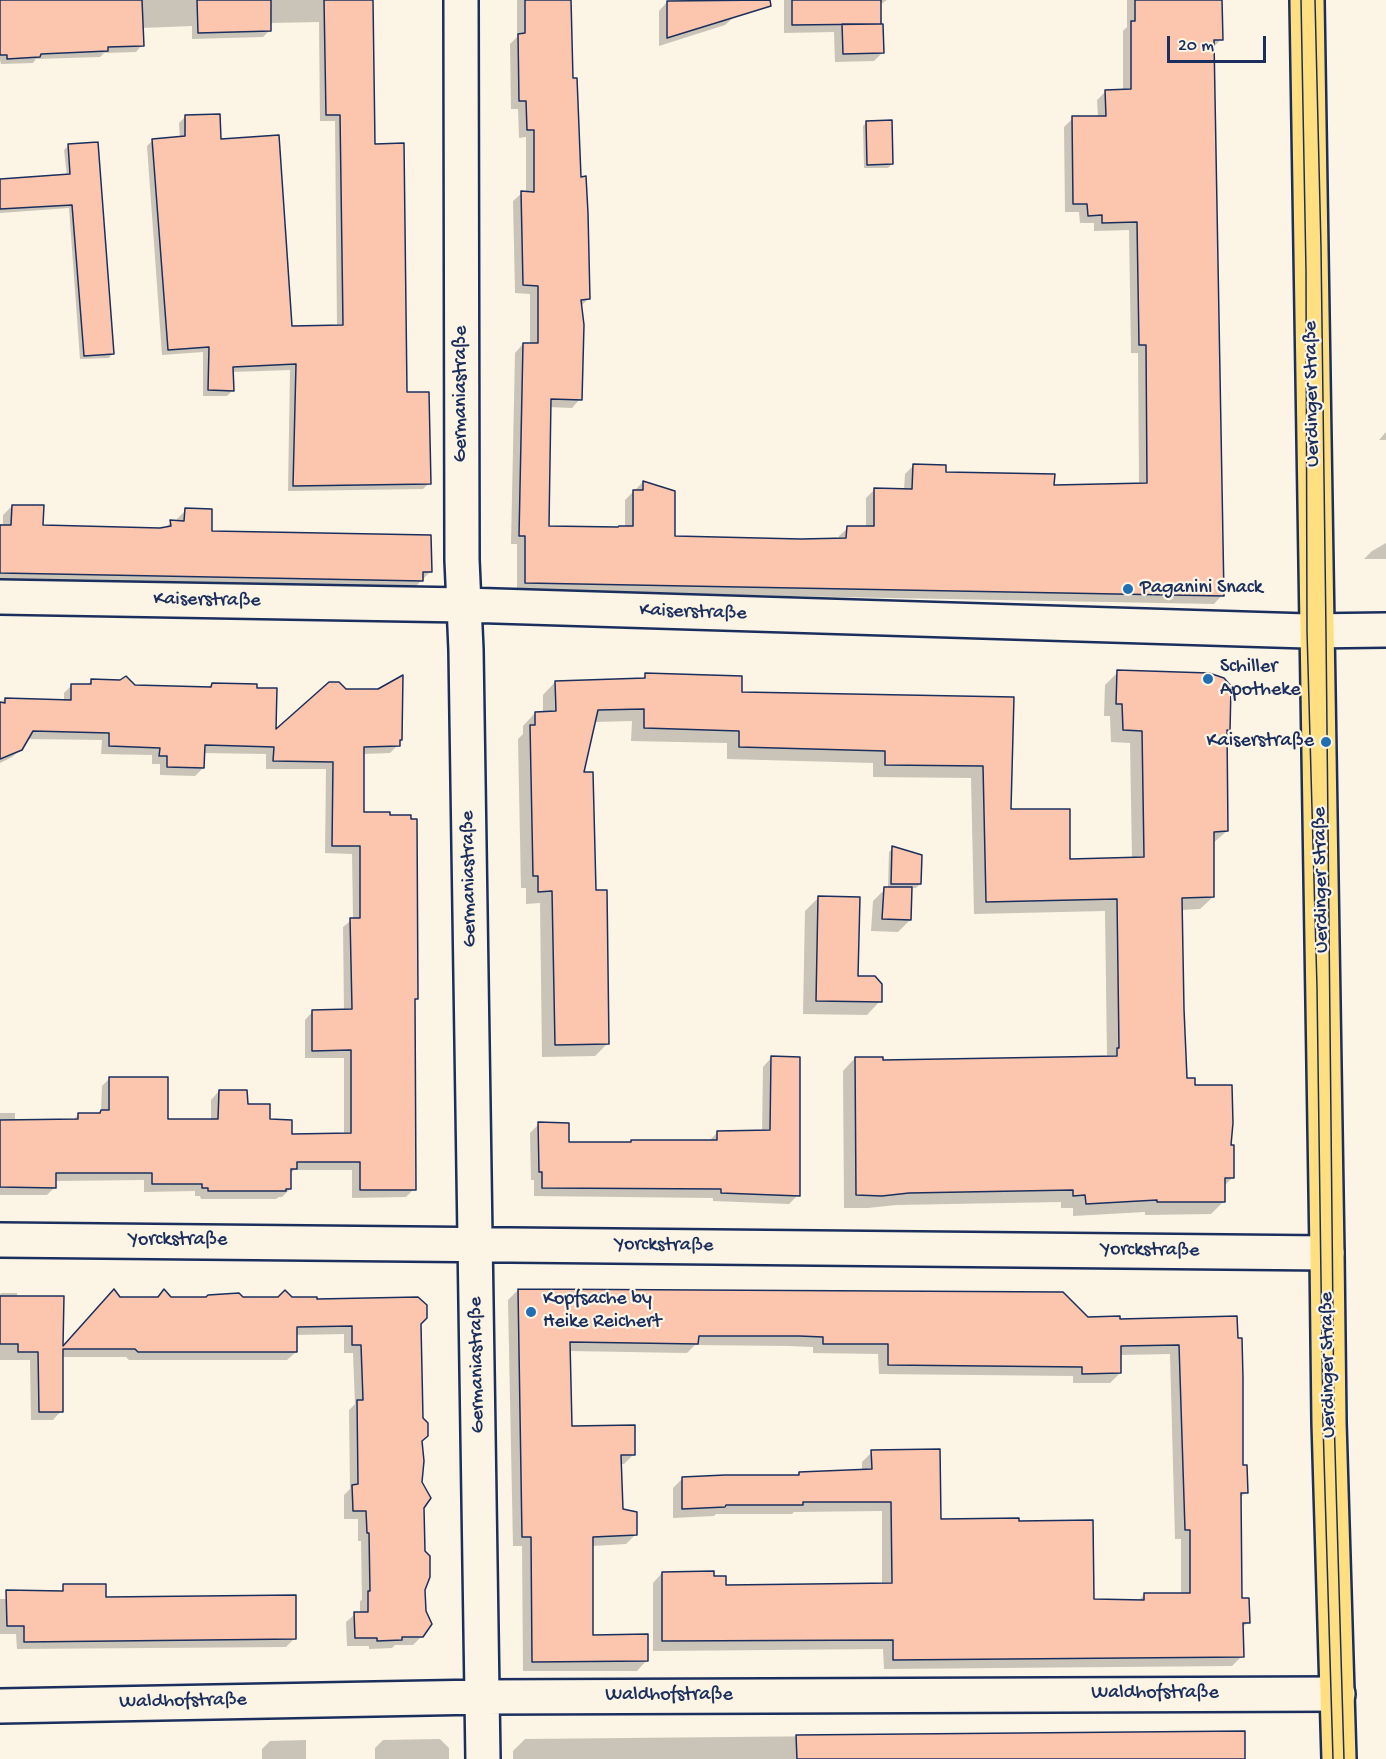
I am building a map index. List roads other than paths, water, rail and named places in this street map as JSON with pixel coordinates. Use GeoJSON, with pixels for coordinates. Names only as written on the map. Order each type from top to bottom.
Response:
{"type":"FeatureCollection","features":[{"type":"Feature","properties":{"kind":"main road","name":"Uerdinger Straße"},"geometry":{"type":"LineString","coordinates":[[1307,0],[1329,1422],[1339,1759]]}},
{"type":"Feature","properties":{"kind":"street","name":"Germaniastraße"},"geometry":{"type":"LineString","coordinates":[[461,0],[462,560],[466,650],[483,1759]]}},
{"type":"Feature","properties":{"kind":"street","name":"Kaiserstraße"},"geometry":{"type":"LineString","coordinates":[[0,597],[464,605],[866,619],[1318,631],[1386,630]]}},
{"type":"Feature","properties":{"kind":"street","name":"Yorckstraße"},"geometry":{"type":"LineString","coordinates":[[0,1240],[1327,1253]]}},
{"type":"Feature","properties":{"kind":"street","name":"Waldhofstraße"},"geometry":{"type":"LineString","coordinates":[[0,1706],[482,1696],[1338,1694]]}},
{"type":"Feature","properties":{"kind":"tram line"},"geometry":{"type":"LineString","coordinates":[[1301,0],[1306,271],[1307,631],[1317,987],[1323,1424],[1333,1759]]}},
{"type":"Feature","properties":{"kind":"tram line"},"geometry":{"type":"LineString","coordinates":[[1315,0],[1321,247],[1334,1415],[1344,1759]]}},
{"type":"Feature","properties":{"kind":"place","name":"Paganini Snack"},"geometry":{"type":"Point","coordinates":[1128,589]}},
{"type":"Feature","properties":{"kind":"place","name":"Schiller Apotheke"},"geometry":{"type":"Point","coordinates":[1208,679]}},
{"type":"Feature","properties":{"kind":"place","name":"Kaiserstraße"},"geometry":{"type":"Point","coordinates":[1326,742]}},
{"type":"Feature","properties":{"kind":"place","name":"Kopfsache by Heike Reichert"},"geometry":{"type":"Point","coordinates":[531,1312]}}]}
